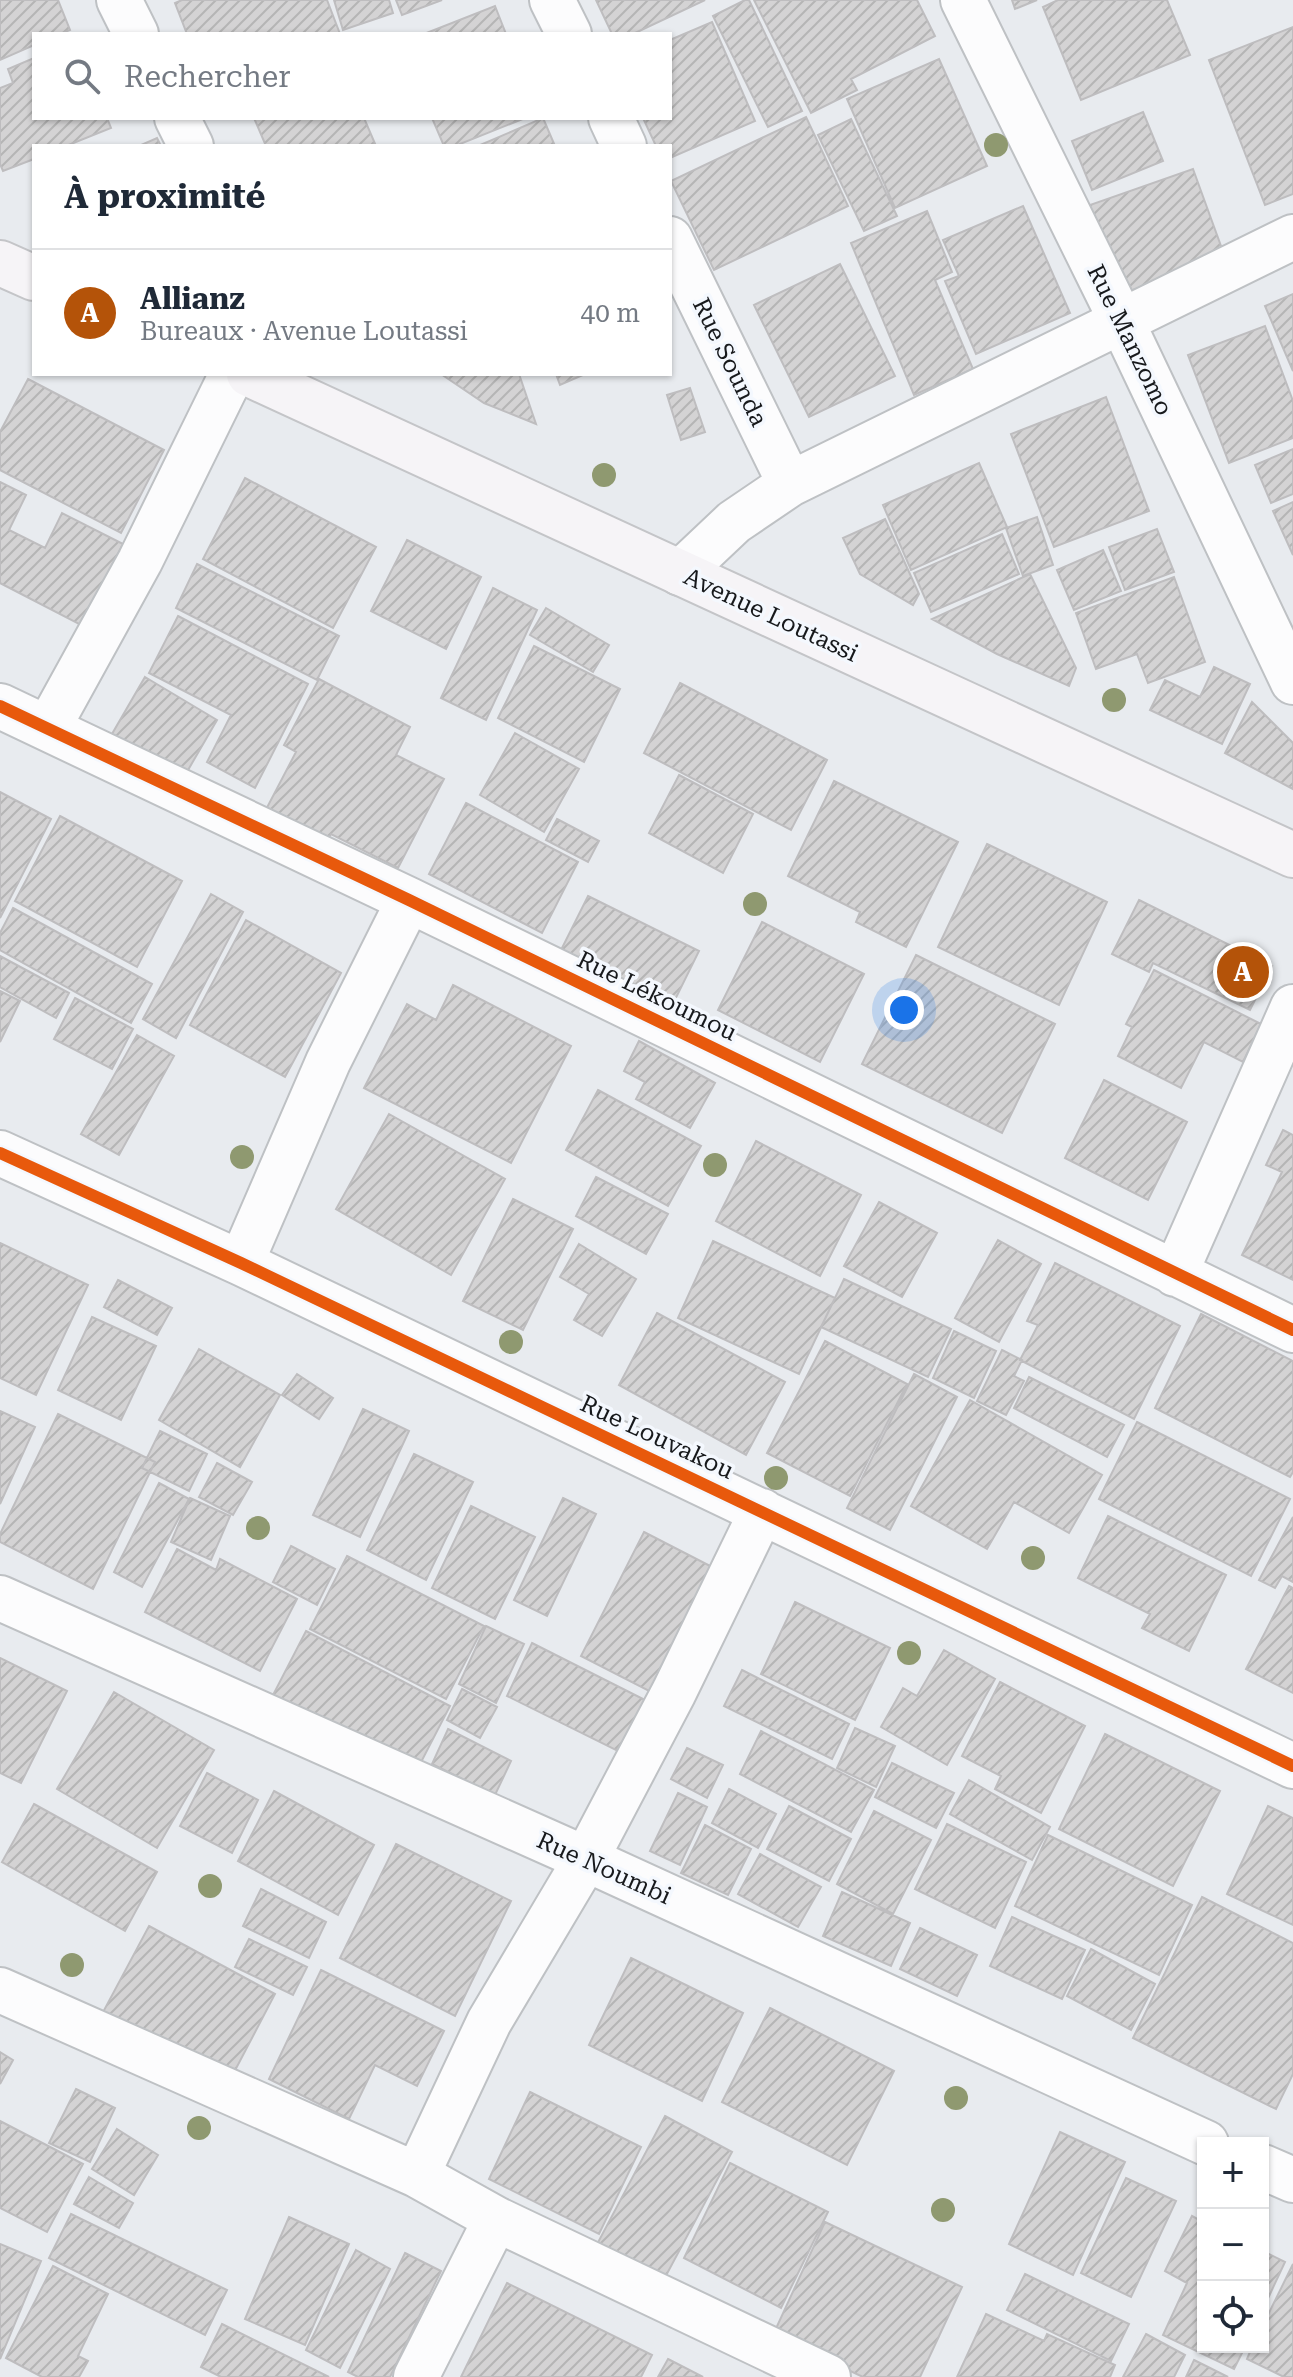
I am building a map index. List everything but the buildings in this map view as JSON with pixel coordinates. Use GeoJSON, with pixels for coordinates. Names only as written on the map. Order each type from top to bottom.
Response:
{"type":"FeatureCollection","features":[{"type":"Feature","properties":{"kind":"main road"},"geometry":{"type":"LineString","coordinates":[[0,263],[32,277]]}},
{"type":"Feature","properties":{"kind":"main road","name":"Avenue Loutassi"},"geometry":{"type":"LineString","coordinates":[[257,376],[312,390],[680,573],[1293,855]]}},
{"type":"Feature","properties":{"kind":"street"},"geometry":{"type":"LineString","coordinates":[[119,0],[135,32]]}},
{"type":"Feature","properties":{"kind":"street"},"geometry":{"type":"LineString","coordinates":[[552,0],[568,32]]}},
{"type":"Feature","properties":{"kind":"street","name":"Rue Manzomo"},"geometry":{"type":"LineString","coordinates":[[963,0],[1122,322],[1293,682]]}},
{"type":"Feature","properties":{"kind":"street"},"geometry":{"type":"LineString","coordinates":[[178,120],[190,144]]}},
{"type":"Feature","properties":{"kind":"street"},"geometry":{"type":"LineString","coordinates":[[612,120],[623,144]]}},
{"type":"Feature","properties":{"kind":"street"},"geometry":{"type":"LineString","coordinates":[[680,573],[734,522],[790,484],[1293,237]]}},
{"type":"Feature","properties":{"kind":"street","name":"Rue Sounda"},"geometry":{"type":"LineString","coordinates":[[672,243],[790,484]]}},
{"type":"Feature","properties":{"kind":"street"},"geometry":{"type":"LineString","coordinates":[[48,728],[140,561],[231,376]]}},
{"type":"Feature","properties":{"kind":"street","name":"Rue Lékoumou"},"geometry":{"type":"LineString","coordinates":[[0,706],[409,900],[1293,1330]]}},
{"type":"Feature","properties":{"kind":"street"},"geometry":{"type":"LineString","coordinates":[[241,1263],[328,1062],[409,900]]}},
{"type":"Feature","properties":{"kind":"street"},"geometry":{"type":"LineString","coordinates":[[1175,1274],[1293,1007]]}},
{"type":"Feature","properties":{"kind":"street","name":"Rue Louvakou"},"geometry":{"type":"LineString","coordinates":[[0,1153],[241,1263],[1293,1766]]}},
{"type":"Feature","properties":{"kind":"street"},"geometry":{"type":"LineString","coordinates":[[417,2175],[489,2022],[586,1859],[674,1692],[762,1511]]}},
{"type":"Feature","properties":{"kind":"street","name":"Rue Noumbi"},"geometry":{"type":"LineString","coordinates":[[0,1598],[586,1859],[1197,2139]]}},
{"type":"Feature","properties":{"kind":"street"},"geometry":{"type":"LineString","coordinates":[[0,1990],[417,2175],[496,2219],[828,2377]]}},
{"type":"Feature","properties":{"kind":"street"},"geometry":{"type":"LineString","coordinates":[[1269,2170],[1293,2180]]}},
{"type":"Feature","properties":{"kind":"street"},"geometry":{"type":"LineString","coordinates":[[416,2377],[496,2219]]}},
{"type":"Feature","properties":{"kind":"cycle path"},"geometry":{"type":"LineString","coordinates":[[0,706],[409,900],[1293,1330]]}},
{"type":"Feature","properties":{"kind":"cycle path"},"geometry":{"type":"LineString","coordinates":[[0,1153],[241,1263],[1293,1766]]}},
{"type":"Feature","properties":{"kind":"place","name":"Allianz"},"geometry":{"type":"Point","coordinates":[1243,972]}}]}
